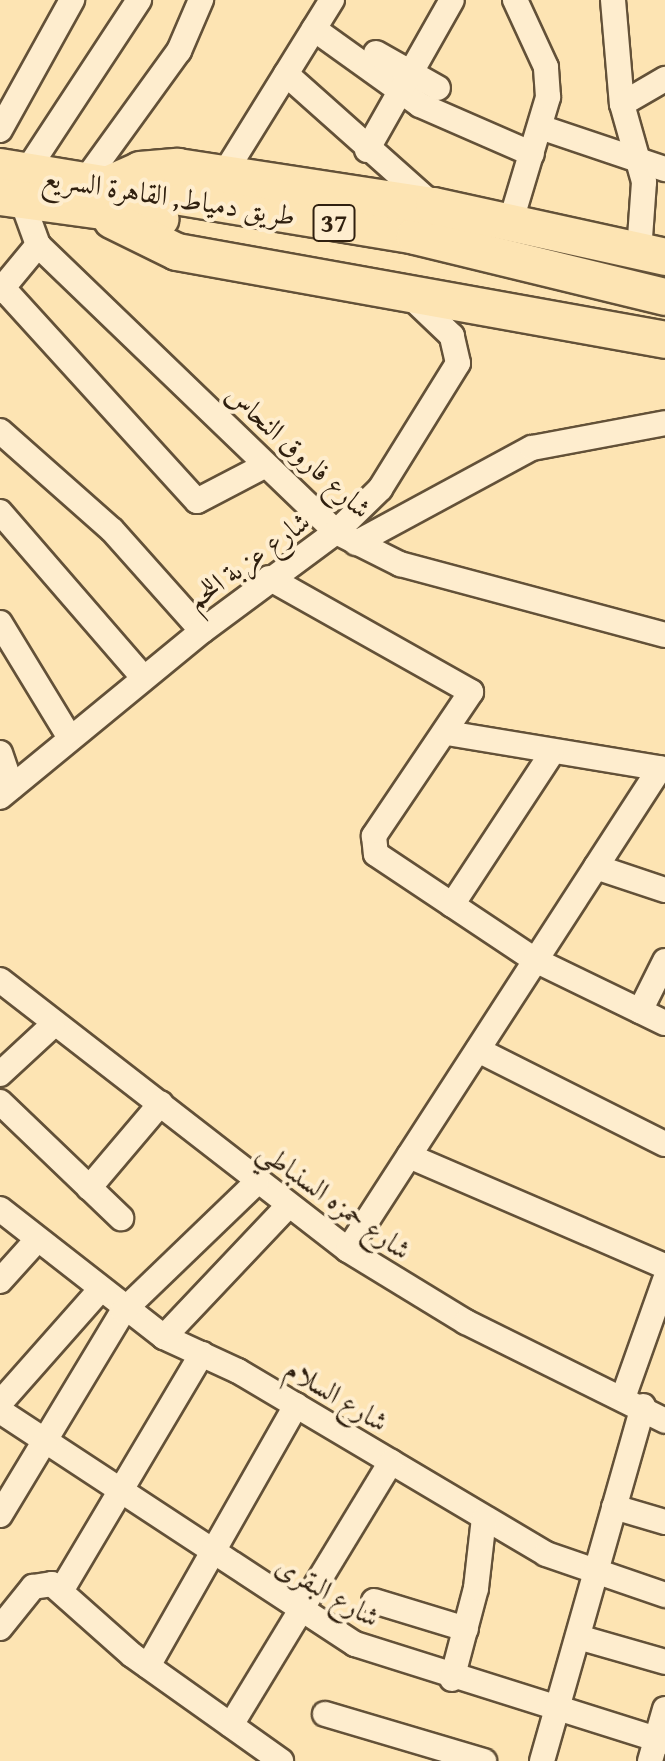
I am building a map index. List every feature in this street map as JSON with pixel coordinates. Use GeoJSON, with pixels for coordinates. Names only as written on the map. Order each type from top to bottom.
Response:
{"type":"FeatureCollection","features":[{"type":"Feature","properties":{"kind":"highway"},"geometry":{"type":"LineString","coordinates":[[652,254],[434,206],[224,174],[153,168],[97,193],[177,252],[665,340]]}},
{"type":"Feature","properties":{"kind":"highway","name":"طريق دمياط, القاهرة السريع"},"geometry":{"type":"LineString","coordinates":[[12,184],[415,236],[665,297]]}},
{"type":"Feature","properties":{"kind":"highway","name":"طريق دمياط, القاهرة السريع"},"geometry":{"type":"LineString","coordinates":[[97,193],[665,319]]}},
{"type":"Feature","properties":{"kind":"street"},"geometry":{"type":"LineString","coordinates":[[0,130],[72,0]]}},
{"type":"Feature","properties":{"kind":"street"},"geometry":{"type":"LineString","coordinates":[[12,184],[139,0]]}},
{"type":"Feature","properties":{"kind":"street"},"geometry":{"type":"LineString","coordinates":[[97,193],[179,51],[201,0]]}},
{"type":"Feature","properties":{"kind":"street"},"geometry":{"type":"LineString","coordinates":[[224,174],[332,0]]}},
{"type":"Feature","properties":{"kind":"street"},"geometry":{"type":"LineString","coordinates":[[367,150],[452,0]]}},
{"type":"Feature","properties":{"kind":"street"},"geometry":{"type":"LineString","coordinates":[[510,224],[540,127],[546,67],[515,0]]}},
{"type":"Feature","properties":{"kind":"street"},"geometry":{"type":"LineString","coordinates":[[613,0],[622,104],[640,162],[652,254]]}},
{"type":"Feature","properties":{"kind":"street"},"geometry":{"type":"LineString","coordinates":[[314,29],[532,154]]}},
{"type":"Feature","properties":{"kind":"street"},"geometry":{"type":"LineString","coordinates":[[376,53],[405,83],[438,88]]}},
{"type":"Feature","properties":{"kind":"street"},"geometry":{"type":"LineString","coordinates":[[286,74],[367,150],[434,206]]}},
{"type":"Feature","properties":{"kind":"street"},"geometry":{"type":"LineString","coordinates":[[622,104],[665,79]]}},
{"type":"Feature","properties":{"kind":"street"},"geometry":{"type":"LineString","coordinates":[[540,127],[665,169]]}},
{"type":"Feature","properties":{"kind":"street","name":"شارع فاروق النحاس"},"geometry":{"type":"LineString","coordinates":[[12,184],[38,245],[264,466],[346,538],[504,595],[665,635]]}},
{"type":"Feature","properties":{"kind":"street"},"geometry":{"type":"LineString","coordinates":[[38,245],[1,290],[197,501],[264,466]]}},
{"type":"Feature","properties":{"kind":"street","name":"شارع عزبة اللحم"},"geometry":{"type":"LineString","coordinates":[[6,792],[143,677],[269,578],[346,538],[457,370],[452,336],[407,293]]}},
{"type":"Feature","properties":{"kind":"street"},"geometry":{"type":"LineString","coordinates":[[346,538],[532,448],[665,423]]}},
{"type":"Feature","properties":{"kind":"street"},"geometry":{"type":"LineString","coordinates":[[0,431],[112,530],[202,631]]}},
{"type":"Feature","properties":{"kind":"street"},"geometry":{"type":"LineString","coordinates":[[0,512],[143,677]]}},
{"type":"Feature","properties":{"kind":"street"},"geometry":{"type":"LineString","coordinates":[[269,578],[471,692],[372,844],[376,854],[535,960],[665,1023]]}},
{"type":"Feature","properties":{"kind":"street"},"geometry":{"type":"LineString","coordinates":[[0,623],[70,738]]}},
{"type":"Feature","properties":{"kind":"street"},"geometry":{"type":"LineString","coordinates":[[348,1250],[662,768],[551,754],[447,733]]}},
{"type":"Feature","properties":{"kind":"street"},"geometry":{"type":"LineString","coordinates":[[0,753],[6,792]]}},
{"type":"Feature","properties":{"kind":"street"},"geometry":{"type":"LineString","coordinates":[[452,905],[551,754]]}},
{"type":"Feature","properties":{"kind":"street"},"geometry":{"type":"LineString","coordinates":[[596,867],[665,890]]}},
{"type":"Feature","properties":{"kind":"street"},"geometry":{"type":"LineString","coordinates":[[640,1011],[665,961]]}},
{"type":"Feature","properties":{"kind":"street","name":"شارع حمزه السنباطي"},"geometry":{"type":"LineString","coordinates":[[0,980],[53,1025],[161,1103],[256,1183],[348,1250],[466,1322],[634,1400],[665,1421]]}},
{"type":"Feature","properties":{"kind":"street"},"geometry":{"type":"LineString","coordinates":[[0,1074],[53,1025]]}},
{"type":"Feature","properties":{"kind":"street"},"geometry":{"type":"LineString","coordinates":[[478,1050],[665,1144]]}},
{"type":"Feature","properties":{"kind":"street"},"geometry":{"type":"LineString","coordinates":[[0,1102],[121,1218]]}},
{"type":"Feature","properties":{"kind":"street"},"geometry":{"type":"LineString","coordinates":[[89,1188],[161,1103]]}},
{"type":"Feature","properties":{"kind":"street"},"geometry":{"type":"LineString","coordinates":[[409,1156],[665,1266]]}},
{"type":"Feature","properties":{"kind":"street"},"geometry":{"type":"LineString","coordinates":[[0,1515],[123,1311],[256,1183]]}},
{"type":"Feature","properties":{"kind":"street"},"geometry":{"type":"LineString","coordinates":[[164,1337],[287,1207]]}},
{"type":"Feature","properties":{"kind":"street","name":"شارع السلام"},"geometry":{"type":"LineString","coordinates":[[0,1209],[123,1311],[164,1337],[296,1405],[484,1518],[595,1574],[665,1595]]}},
{"type":"Feature","properties":{"kind":"street"},"geometry":{"type":"LineString","coordinates":[[0,1281],[36,1241]]}},
{"type":"Feature","properties":{"kind":"street"},"geometry":{"type":"LineString","coordinates":[[542,1761],[614,1507],[634,1400],[665,1280]]}},
{"type":"Feature","properties":{"kind":"street"},"geometry":{"type":"LineString","coordinates":[[0,1403],[99,1291]]}},
{"type":"Feature","properties":{"kind":"street"},"geometry":{"type":"LineString","coordinates":[[61,1591],[202,1354]]}},
{"type":"Feature","properties":{"kind":"street"},"geometry":{"type":"LineString","coordinates":[[148,1666],[296,1405]]}},
{"type":"Feature","properties":{"kind":"street","name":"شارع البقرى"},"geometry":{"type":"LineString","coordinates":[[0,1411],[42,1445],[300,1613],[369,1650],[657,1747]]}},
{"type":"Feature","properties":{"kind":"street"},"geometry":{"type":"LineString","coordinates":[[231,1725],[391,1462]]}},
{"type":"Feature","properties":{"kind":"street"},"geometry":{"type":"LineString","coordinates":[[614,1507],[665,1522]]}},
{"type":"Feature","properties":{"kind":"street"},"geometry":{"type":"LineString","coordinates":[[452,1679],[466,1629],[484,1518]]}},
{"type":"Feature","properties":{"kind":"street"},"geometry":{"type":"LineString","coordinates":[[0,1628],[33,1587],[48,1583],[148,1666],[281,1761]]}},
{"type":"Feature","properties":{"kind":"street"},"geometry":{"type":"LineString","coordinates":[[374,1601],[466,1629]]}},
{"type":"Feature","properties":{"kind":"street"},"geometry":{"type":"LineString","coordinates":[[578,1637],[665,1662]]}},
{"type":"Feature","properties":{"kind":"street"},"geometry":{"type":"LineString","coordinates":[[657,1747],[665,1709]]}},
{"type":"Feature","properties":{"kind":"street"},"geometry":{"type":"LineString","coordinates":[[325,1714],[484,1761]]}}]}
